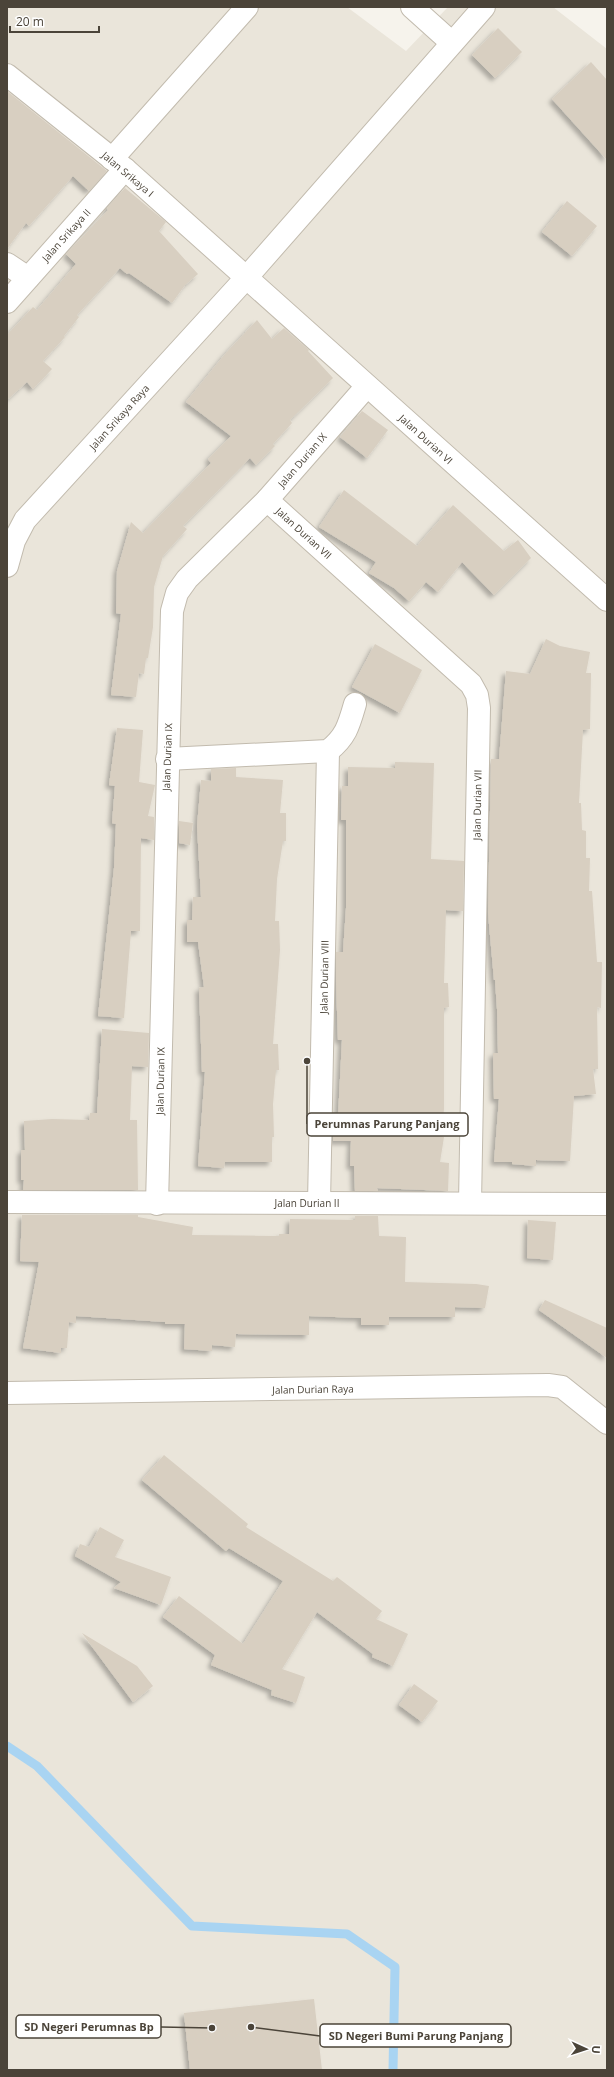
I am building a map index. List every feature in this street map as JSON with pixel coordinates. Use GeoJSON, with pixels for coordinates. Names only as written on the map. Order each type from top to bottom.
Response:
{"type":"FeatureCollection","features":[{"type":"Feature","properties":{"kind":"street","name":"Jalan Srikaya II"},"geometry":{"type":"LineString","coordinates":[[7,302],[247,7]]}},
{"type":"Feature","properties":{"kind":"street"},"geometry":{"type":"LineString","coordinates":[[412,7],[452,43]]}},
{"type":"Feature","properties":{"kind":"street","name":"Jalan Srikaya Raya"},"geometry":{"type":"LineString","coordinates":[[7,566],[14,541],[25,520],[246,278],[484,7]]}},
{"type":"Feature","properties":{"kind":"street","name":"Jalan Srikaya I"},"geometry":{"type":"LineString","coordinates":[[7,75],[118,164],[246,278]]}},
{"type":"Feature","properties":{"kind":"street"},"geometry":{"type":"LineString","coordinates":[[7,264],[28,278]]}},
{"type":"Feature","properties":{"kind":"street","name":"Jalan Durian VI"},"geometry":{"type":"LineString","coordinates":[[246,278],[607,600]]}},
{"type":"Feature","properties":{"kind":"street","name":"Jalan Durian IX"},"geometry":{"type":"LineString","coordinates":[[157,1204],[167,759],[172,611],[177,593],[186,579],[267,500],[367,386]]}},
{"type":"Feature","properties":{"kind":"street","name":"Jalan Durian VII"},"geometry":{"type":"LineString","coordinates":[[267,500],[471,684],[477,695],[479,716],[470,1203]]}},
{"type":"Feature","properties":{"kind":"street"},"geometry":{"type":"LineString","coordinates":[[167,759],[328,751],[339,743],[347,729],[355,704]]}},
{"type":"Feature","properties":{"kind":"street","name":"Jalan Durian VIII"},"geometry":{"type":"LineString","coordinates":[[319,1202],[328,751]]}},
{"type":"Feature","properties":{"kind":"street","name":"Jalan Durian II"},"geometry":{"type":"LineString","coordinates":[[7,1202],[157,1204],[319,1202],[607,1204]]}},
{"type":"Feature","properties":{"kind":"street","name":"Jalan Durian Raya"},"geometry":{"type":"LineString","coordinates":[[7,1393],[548,1385],[562,1388],[607,1424]]}},
{"type":"Feature","properties":{"kind":"shaded area"},"geometry":{"type":"Polygon","coordinates":[[[7,7],[347,7],[406,51],[448,7],[553,7],[607,49],[607,2070],[7,2070],[7,7]]]}},
{"type":"Feature","properties":{"kind":"building"},"geometry":{"type":"Polygon","coordinates":[[[498,28],[522,52],[495,78],[472,55],[498,28]]]}},
{"type":"Feature","properties":{"kind":"building"},"geometry":{"type":"Polygon","coordinates":[[[591,62],[607,80],[607,160],[552,99],[591,62]]]}},
{"type":"Feature","properties":{"kind":"building"},"geometry":{"type":"Polygon","coordinates":[[[7,91],[107,171],[89,191],[73,176],[29,226],[26,223],[7,249],[7,91]]]}},
{"type":"Feature","properties":{"kind":"building"},"geometry":{"type":"Polygon","coordinates":[[[125,188],[166,222],[159,231],[198,274],[185,285],[172,303],[120,268],[77,315],[79,317],[64,336],[65,337],[43,361],[52,369],[33,389],[27,382],[7,400],[7,335],[33,307],[37,310],[76,264],[66,254],[108,210],[107,208],[125,188]]]}},
{"type":"Feature","properties":{"kind":"building"},"geometry":{"type":"Polygon","coordinates":[[[567,201],[597,226],[572,256],[542,232],[567,201]]]}},
{"type":"Feature","properties":{"kind":"building"},"geometry":{"type":"Polygon","coordinates":[[[257,320],[272,339],[284,328],[309,350],[308,351],[333,378],[290,420],[292,423],[273,444],[275,446],[256,465],[250,458],[183,526],[187,529],[163,556],[154,587],[153,627],[148,658],[146,658],[144,674],[139,673],[136,697],[111,695],[121,614],[116,613],[117,571],[131,522],[143,533],[211,463],[208,459],[231,436],[186,402],[225,354],[257,320]]]}},
{"type":"Feature","properties":{"kind":"building"},"geometry":{"type":"Polygon","coordinates":[[[362,411],[388,430],[367,458],[340,437],[362,411]]]}},
{"type":"Feature","properties":{"kind":"building"},"geometry":{"type":"Polygon","coordinates":[[[344,490],[417,546],[453,505],[504,551],[518,540],[531,558],[494,595],[462,562],[438,592],[426,582],[409,601],[394,588],[369,573],[376,562],[319,527],[344,490]]]}},
{"type":"Feature","properties":{"kind":"building"},"geometry":{"type":"Polygon","coordinates":[[[546,639],[560,646],[590,652],[586,673],[591,673],[590,729],[583,730],[579,803],[581,803],[582,830],[586,831],[586,858],[590,858],[589,891],[592,891],[597,962],[602,962],[601,1008],[597,1007],[598,1069],[593,1069],[596,1094],[574,1096],[570,1161],[536,1160],[536,1166],[512,1164],[512,1162],[494,1162],[499,1099],[494,1099],[493,1053],[498,1053],[497,1009],[488,913],[491,759],[499,759],[506,671],[530,674],[546,639]]]}},
{"type":"Feature","properties":{"kind":"building"},"geometry":{"type":"Polygon","coordinates":[[[375,644],[422,670],[400,713],[352,687],[375,644]]]}},
{"type":"Feature","properties":{"kind":"building"},"geometry":{"type":"Polygon","coordinates":[[[117,728],[143,730],[139,782],[155,785],[148,816],[154,817],[154,840],[141,838],[140,931],[131,931],[124,1018],[98,1016],[114,868],[116,824],[112,823],[115,786],[109,785],[117,728]]]}},
{"type":"Feature","properties":{"kind":"building"},"geometry":{"type":"Polygon","coordinates":[[[395,762],[434,763],[431,859],[464,861],[463,911],[446,910],[444,983],[448,983],[449,1007],[444,1008],[444,1109],[441,1136],[444,1137],[440,1162],[449,1163],[448,1191],[377,1188],[378,1191],[355,1191],[354,1166],[350,1166],[351,1141],[333,1141],[333,1117],[338,1117],[342,1040],[338,1040],[336,952],[343,952],[346,908],[346,820],[341,820],[342,786],[348,786],[348,767],[395,768],[395,762]]]}},
{"type":"Feature","properties":{"kind":"building"},"geometry":{"type":"Polygon","coordinates":[[[236,768],[236,777],[283,780],[280,813],[286,813],[286,841],[283,841],[277,879],[275,921],[279,921],[280,950],[273,1044],[278,1044],[279,1070],[276,1070],[273,1104],[274,1137],[272,1137],[272,1162],[225,1162],[224,1168],[198,1166],[205,1072],[202,1072],[199,988],[204,987],[198,942],[187,942],[187,920],[192,920],[193,897],[201,897],[197,826],[201,780],[211,781],[211,769],[236,768]]]}},
{"type":"Feature","properties":{"kind":"building"},"geometry":{"type":"Polygon","coordinates":[[[179,821],[193,823],[190,845],[179,843],[179,821]]]}},
{"type":"Feature","properties":{"kind":"building"},"geometry":{"type":"Polygon","coordinates":[[[102,1029],[149,1033],[148,1067],[132,1066],[130,1120],[137,1120],[138,1190],[23,1190],[24,1180],[21,1180],[21,1150],[25,1150],[24,1121],[52,1119],[89,1120],[90,1113],[97,1113],[102,1029]]]}},
{"type":"Feature","properties":{"kind":"building"},"geometry":{"type":"Polygon","coordinates":[[[22,1215],[138,1215],[138,1217],[193,1227],[192,1235],[279,1236],[279,1234],[289,1234],[290,1219],[355,1220],[355,1216],[378,1216],[379,1236],[406,1237],[405,1282],[476,1284],[489,1286],[485,1308],[455,1307],[455,1317],[389,1317],[389,1325],[361,1325],[361,1318],[309,1316],[309,1335],[236,1334],[235,1347],[212,1345],[212,1351],[184,1349],[185,1324],[165,1324],[165,1322],[76,1316],[76,1323],[69,1322],[67,1348],[61,1348],[61,1353],[23,1348],[39,1262],[20,1261],[22,1215]]]}},
{"type":"Feature","properties":{"kind":"building"},"geometry":{"type":"Polygon","coordinates":[[[528,1220],[556,1222],[553,1260],[527,1258],[528,1220]]]}},
{"type":"Feature","properties":{"kind":"building"},"geometry":{"type":"Polygon","coordinates":[[[545,1300],[607,1328],[607,1358],[539,1310],[545,1300]]]}},
{"type":"Feature","properties":{"kind":"building"},"geometry":{"type":"Polygon","coordinates":[[[164,1455],[248,1524],[246,1527],[333,1581],[337,1577],[382,1611],[376,1619],[408,1634],[393,1666],[372,1657],[373,1654],[317,1612],[282,1669],[305,1677],[296,1703],[271,1695],[272,1690],[211,1665],[215,1655],[163,1617],[179,1596],[243,1644],[283,1581],[229,1548],[226,1551],[142,1480],[164,1455]]]}},
{"type":"Feature","properties":{"kind":"building"},"geometry":{"type":"Polygon","coordinates":[[[100,1527],[124,1540],[115,1557],[171,1577],[161,1605],[114,1588],[121,1582],[75,1556],[80,1544],[89,1547],[100,1527]]]}},
{"type":"Feature","properties":{"kind":"building"},"geometry":{"type":"Polygon","coordinates":[[[82,1633],[137,1666],[153,1686],[133,1702],[82,1633]]]}},
{"type":"Feature","properties":{"kind":"building"},"geometry":{"type":"Polygon","coordinates":[[[414,1684],[438,1701],[422,1722],[399,1705],[414,1684]]]}},
{"type":"Feature","properties":{"kind":"building"},"geometry":{"type":"Polygon","coordinates":[[[314,1999],[322,2070],[190,2070],[184,2013],[314,1999]]]}},
{"type":"Feature","properties":{"kind":"waterway"},"geometry":{"type":"LineString","coordinates":[[7,1746],[37,1766],[192,1926],[347,1934],[395,1967],[393,2070]]}},
{"type":"Feature","properties":{"kind":"place","name":"Perumnas Parung Panjang"},"geometry":{"type":"Point","coordinates":[307,1061]}},
{"type":"Feature","properties":{"kind":"place","name":"SD Negeri Bumi Parung Panjang"},"geometry":{"type":"Point","coordinates":[251,2027]}},
{"type":"Feature","properties":{"kind":"place","name":"SD Negeri Perumnas Bp"},"geometry":{"type":"Point","coordinates":[212,2028]}}]}
